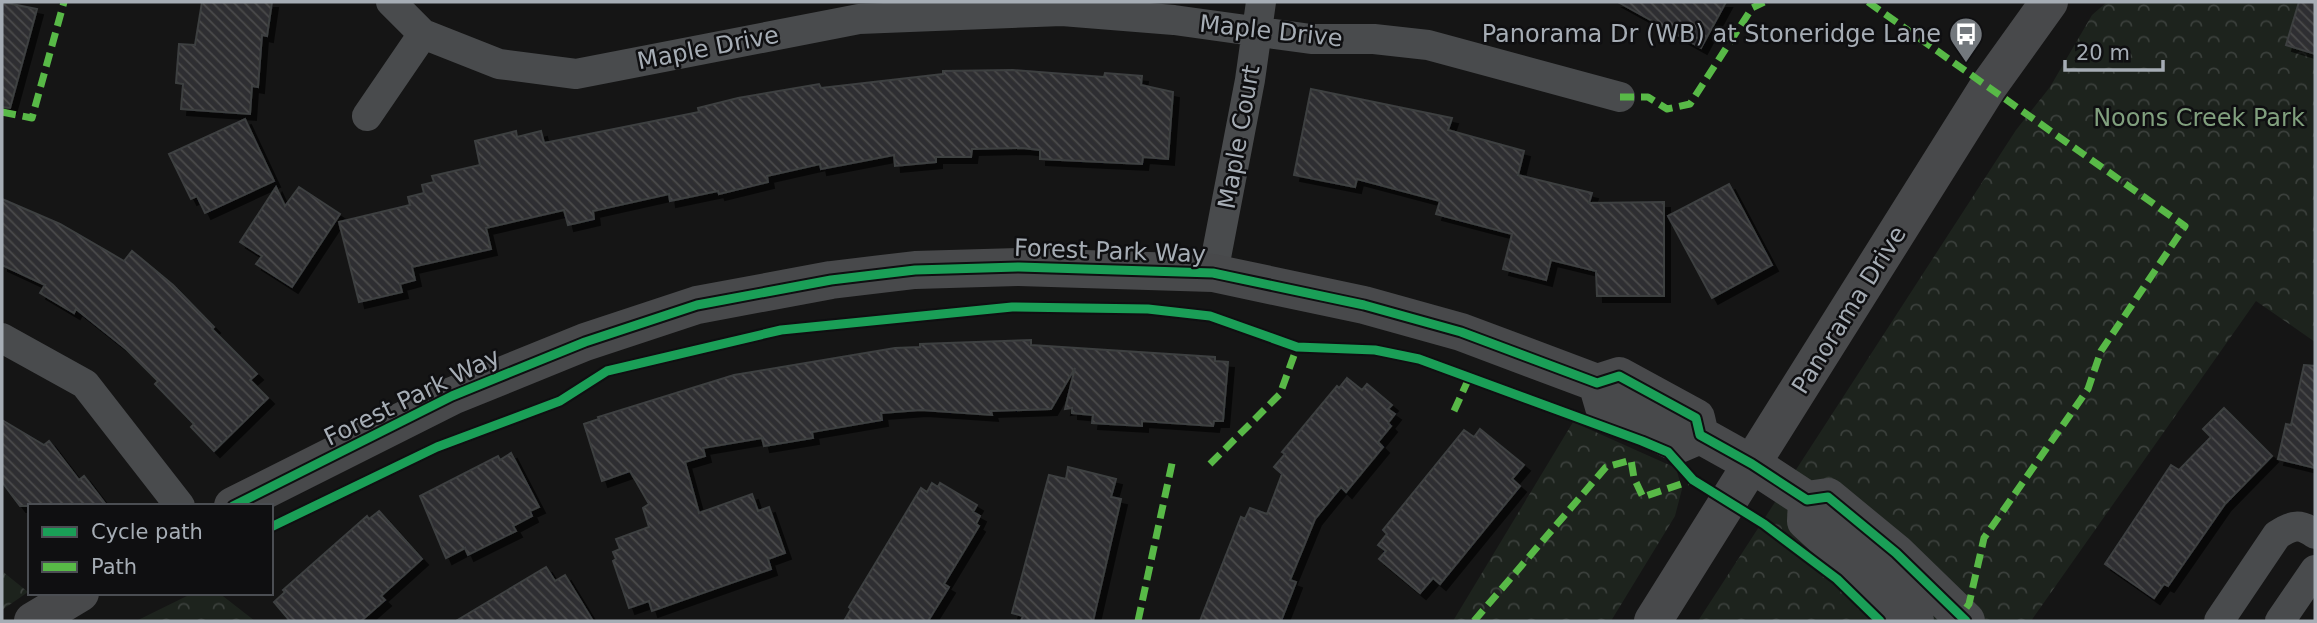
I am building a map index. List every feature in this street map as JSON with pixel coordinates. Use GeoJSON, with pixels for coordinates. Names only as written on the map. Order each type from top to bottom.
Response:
{"type":"FeatureCollection","features":[{"type":"Feature","properties":{"kind":"street","name":"Maple Drive"},"geometry":{"type":"LineString","coordinates":[[391,2],[423,34],[499,64],[576,74],[859,10],[1062,11],[1174,20],[1311,39],[1374,39],[1428,45],[1620,97]]}},
{"type":"Feature","properties":{"kind":"street","name":"Maple Court"},"geometry":{"type":"LineString","coordinates":[[1213,272],[1261,2]]}},
{"type":"Feature","properties":{"kind":"street","name":"Panorama Drive"},"geometry":{"type":"LineString","coordinates":[[1653,621],[1988,87],[2049,2]]}},
{"type":"Feature","properties":{"kind":"street"},"geometry":{"type":"LineString","coordinates":[[367,116],[423,34]]}},
{"type":"Feature","properties":{"kind":"street","name":"Forest Park Way"},"geometry":{"type":"LineString","coordinates":[[237,504],[488,380],[585,342],[697,304],[831,280],[915,270],[1019,267],[1213,272],[1364,305],[1461,332],[1597,383],[1619,376],[1696,418],[1700,435],[1752,464],[1807,500],[1828,497],[1896,553],[1966,621]]}},
{"type":"Feature","properties":{"kind":"street"},"geometry":{"type":"LineString","coordinates":[[2,338],[85,384],[178,504]]}},
{"type":"Feature","properties":{"kind":"street"},"geometry":{"type":"LineString","coordinates":[[1807,500],[1806,521],[1915,621]]}},
{"type":"Feature","properties":{"kind":"street"},"geometry":{"type":"LineString","coordinates":[[2219,621],[2277,536],[2291,526],[2301,526],[2315,534]]}},
{"type":"Feature","properties":{"kind":"street"},"geometry":{"type":"LineString","coordinates":[[2280,621],[2315,570]]}},
{"type":"Feature","properties":{"kind":"street"},"geometry":{"type":"LineString","coordinates":[[33,621],[77,595]]}},
{"type":"Feature","properties":{"kind":"green space","name":"Noons Creek Park"},"geometry":{"type":"Polygon","coordinates":[[[2107,2],[2315,2],[2315,342],[2256,301],[2031,621],[1698,621],[2016,130],[2050,87],[2092,15],[2107,2]]]}},
{"type":"Feature","properties":{"kind":"green space"},"geometry":{"type":"Polygon","coordinates":[[[1573,422],[1676,468],[1682,489],[1675,516],[1611,621],[1453,621],[1573,422]]]}},
{"type":"Feature","properties":{"kind":"green space"},"geometry":{"type":"Polygon","coordinates":[[[2,571],[28,592],[2,610],[2,571]]]}},
{"type":"Feature","properties":{"kind":"green space"},"geometry":{"type":"Polygon","coordinates":[[[189,595],[222,595],[255,621],[136,621],[189,595]]]}},
{"type":"Feature","properties":{"kind":"building"},"geometry":{"type":"Polygon","coordinates":[[[2,2],[37,9],[10,108],[2,107],[2,2]]]}},
{"type":"Feature","properties":{"kind":"building"},"geometry":{"type":"Polygon","coordinates":[[[202,2],[272,2],[267,36],[262,35],[258,87],[252,86],[250,114],[181,109],[183,84],[176,83],[179,44],[195,45],[202,2]]]}},
{"type":"Feature","properties":{"kind":"building"},"geometry":{"type":"Polygon","coordinates":[[[1618,2],[1726,2],[1701,48],[1618,2]]]}},
{"type":"Feature","properties":{"kind":"building"},"geometry":{"type":"Polygon","coordinates":[[[2299,2],[2315,2],[2315,54],[2286,45],[2299,2]]]}},
{"type":"Feature","properties":{"kind":"building"},"geometry":{"type":"Polygon","coordinates":[[[1013,70],[1104,77],[1105,73],[1142,76],[1141,85],[1173,92],[1168,159],[1143,157],[1142,164],[1040,159],[1040,150],[1022,148],[972,149],[971,157],[936,157],[936,162],[895,166],[894,155],[821,169],[820,164],[767,176],[768,182],[719,194],[718,191],[670,201],[669,194],[593,211],[594,219],[568,225],[564,210],[486,228],[491,249],[412,267],[415,280],[400,284],[402,292],[359,302],[339,222],[410,205],[408,197],[424,193],[422,185],[434,182],[432,176],[480,165],[475,141],[516,131],[517,137],[541,131],[544,143],[699,112],[698,108],[738,98],[819,84],[821,88],[943,74],[943,71],[1013,70]]]}},
{"type":"Feature","properties":{"kind":"building"},"geometry":{"type":"Polygon","coordinates":[[[1311,89],[1452,118],[1448,130],[1524,151],[1518,175],[1592,193],[1589,203],[1664,202],[1664,296],[1597,296],[1596,271],[1551,260],[1546,280],[1503,269],[1512,234],[1436,214],[1440,201],[1357,179],[1355,187],[1294,175],[1311,89]]]}},
{"type":"Feature","properties":{"kind":"building"},"geometry":{"type":"Polygon","coordinates":[[[245,119],[274,181],[205,213],[197,196],[191,199],[169,154],[245,119]]]}},
{"type":"Feature","properties":{"kind":"building"},"geometry":{"type":"Polygon","coordinates":[[[1729,184],[1772,265],[1712,298],[1668,216],[1729,184]]]}},
{"type":"Feature","properties":{"kind":"building"},"geometry":{"type":"Polygon","coordinates":[[[276,187],[285,206],[299,187],[340,214],[292,287],[256,264],[262,256],[240,242],[276,187]]]}},
{"type":"Feature","properties":{"kind":"building"},"geometry":{"type":"Polygon","coordinates":[[[2,199],[60,224],[124,261],[132,251],[173,285],[214,327],[212,329],[257,374],[250,380],[268,398],[214,451],[191,427],[194,424],[155,384],[158,381],[126,349],[76,309],[74,313],[40,293],[45,285],[2,265],[2,199]]]}},
{"type":"Feature","properties":{"kind":"building"},"geometry":{"type":"Polygon","coordinates":[[[1031,340],[1031,345],[1215,357],[1215,361],[1228,362],[1223,421],[1214,421],[1213,426],[1142,421],[1142,426],[1092,423],[1093,415],[1072,413],[1072,408],[1065,409],[1075,368],[1051,409],[991,411],[992,415],[921,410],[881,413],[882,420],[812,432],[813,438],[764,446],[762,438],[703,448],[705,456],[685,462],[699,513],[752,494],[758,511],[769,507],[785,553],[768,559],[771,569],[652,611],[649,601],[629,608],[613,561],[616,559],[613,552],[620,549],[616,539],[649,527],[643,508],[649,504],[630,471],[602,481],[584,424],[599,419],[598,417],[734,375],[895,348],[920,347],[920,344],[1031,340]]]}},
{"type":"Feature","properties":{"kind":"building"},"geometry":{"type":"Polygon","coordinates":[[[2304,365],[2315,366],[2315,468],[2278,459],[2286,424],[2291,425],[2304,365]]]}},
{"type":"Feature","properties":{"kind":"building"},"geometry":{"type":"Polygon","coordinates":[[[1347,378],[1362,390],[1367,384],[1392,405],[1388,409],[1395,414],[1388,423],[1391,426],[1378,442],[1383,447],[1346,492],[1341,487],[1315,519],[1290,580],[1296,582],[1281,621],[1200,621],[1241,517],[1245,519],[1250,508],[1267,514],[1282,474],[1274,467],[1285,454],[1282,452],[1337,386],[1339,388],[1347,378]]]}},
{"type":"Feature","properties":{"kind":"building"},"geometry":{"type":"Polygon","coordinates":[[[2224,408],[2272,456],[2225,504],[2168,586],[2164,584],[2154,598],[2105,564],[2171,465],[2179,470],[2211,437],[2203,429],[2224,408]]]}},
{"type":"Feature","properties":{"kind":"building"},"geometry":{"type":"Polygon","coordinates":[[[2,420],[44,445],[49,441],[79,480],[84,476],[105,504],[20,506],[2,482],[2,420]]]}},
{"type":"Feature","properties":{"kind":"building"},"geometry":{"type":"Polygon","coordinates":[[[1480,429],[1524,465],[1512,479],[1520,486],[1440,584],[1433,578],[1420,593],[1379,559],[1386,551],[1378,545],[1387,534],[1383,530],[1464,430],[1474,437],[1480,429]]]}},
{"type":"Feature","properties":{"kind":"building"},"geometry":{"type":"Polygon","coordinates":[[[511,453],[539,507],[530,511],[532,516],[513,526],[516,531],[468,555],[465,548],[446,558],[420,496],[498,456],[500,460],[511,453]]]}},
{"type":"Feature","properties":{"kind":"building"},"geometry":{"type":"Polygon","coordinates":[[[1068,467],[1116,479],[1111,497],[1121,499],[1093,621],[1021,621],[1023,616],[1012,613],[1049,475],[1066,479],[1068,467]]]}},
{"type":"Feature","properties":{"kind":"building"},"geometry":{"type":"Polygon","coordinates":[[[932,483],[938,487],[940,483],[977,505],[973,512],[980,516],[976,524],[979,526],[944,584],[949,587],[928,621],[844,621],[851,609],[849,607],[921,488],[927,492],[932,483]]]}},
{"type":"Feature","properties":{"kind":"building"},"geometry":{"type":"Polygon","coordinates":[[[379,511],[422,559],[381,596],[385,600],[361,621],[290,621],[274,602],[285,592],[283,590],[367,516],[369,519],[379,511]]]}},
{"type":"Feature","properties":{"kind":"building"},"geometry":{"type":"Polygon","coordinates":[[[546,567],[555,581],[565,575],[593,621],[456,621],[546,567]]]}},
{"type":"Feature","properties":{"kind":"marked path"},"geometry":{"type":"LineString","coordinates":[[2,112],[32,118],[64,2]]}},
{"type":"Feature","properties":{"kind":"marked path"},"geometry":{"type":"LineString","coordinates":[[1620,97],[1648,97],[1667,109],[1690,104],[1752,8],[1764,2]]}},
{"type":"Feature","properties":{"kind":"marked path"},"geometry":{"type":"LineString","coordinates":[[1868,2],[2185,226],[2101,351],[2088,389],[1984,538],[1969,604],[1958,619]]}},
{"type":"Feature","properties":{"kind":"marked path"},"geometry":{"type":"LineString","coordinates":[[1210,464],[1280,394],[1297,347]]}},
{"type":"Feature","properties":{"kind":"marked path"},"geometry":{"type":"LineString","coordinates":[[1454,411],[1470,376]]}},
{"type":"Feature","properties":{"kind":"marked path"},"geometry":{"type":"LineString","coordinates":[[1138,621],[1173,459]]}},
{"type":"Feature","properties":{"kind":"marked path"},"geometry":{"type":"LineString","coordinates":[[1474,621],[1606,467],[1631,460],[1634,478],[1643,497],[1693,480]]}},
{"type":"Feature","properties":{"kind":"cycle path"},"geometry":{"type":"LineString","coordinates":[[237,504],[452,396],[585,342],[697,305],[831,280],[915,270],[1019,267],[1213,273],[1364,305],[1461,332],[1597,383],[1619,376],[1696,418],[1700,435],[1752,464],[1807,500],[1828,497],[1896,553],[1966,621]]}},
{"type":"Feature","properties":{"kind":"cycle path"},"geometry":{"type":"LineString","coordinates":[[273,526],[437,447],[560,401],[607,371],[781,330],[1012,307],[1148,309],[1210,316],[1297,347],[1375,350],[1419,359],[1668,452],[1693,480],[1764,524],[1837,579],[1880,621]]}},
{"type":"Feature","properties":{"kind":"place","name":"Panorama Dr (WB) at Stoneridge Lane"},"geometry":{"type":"Point","coordinates":[1966,64]}}]}
